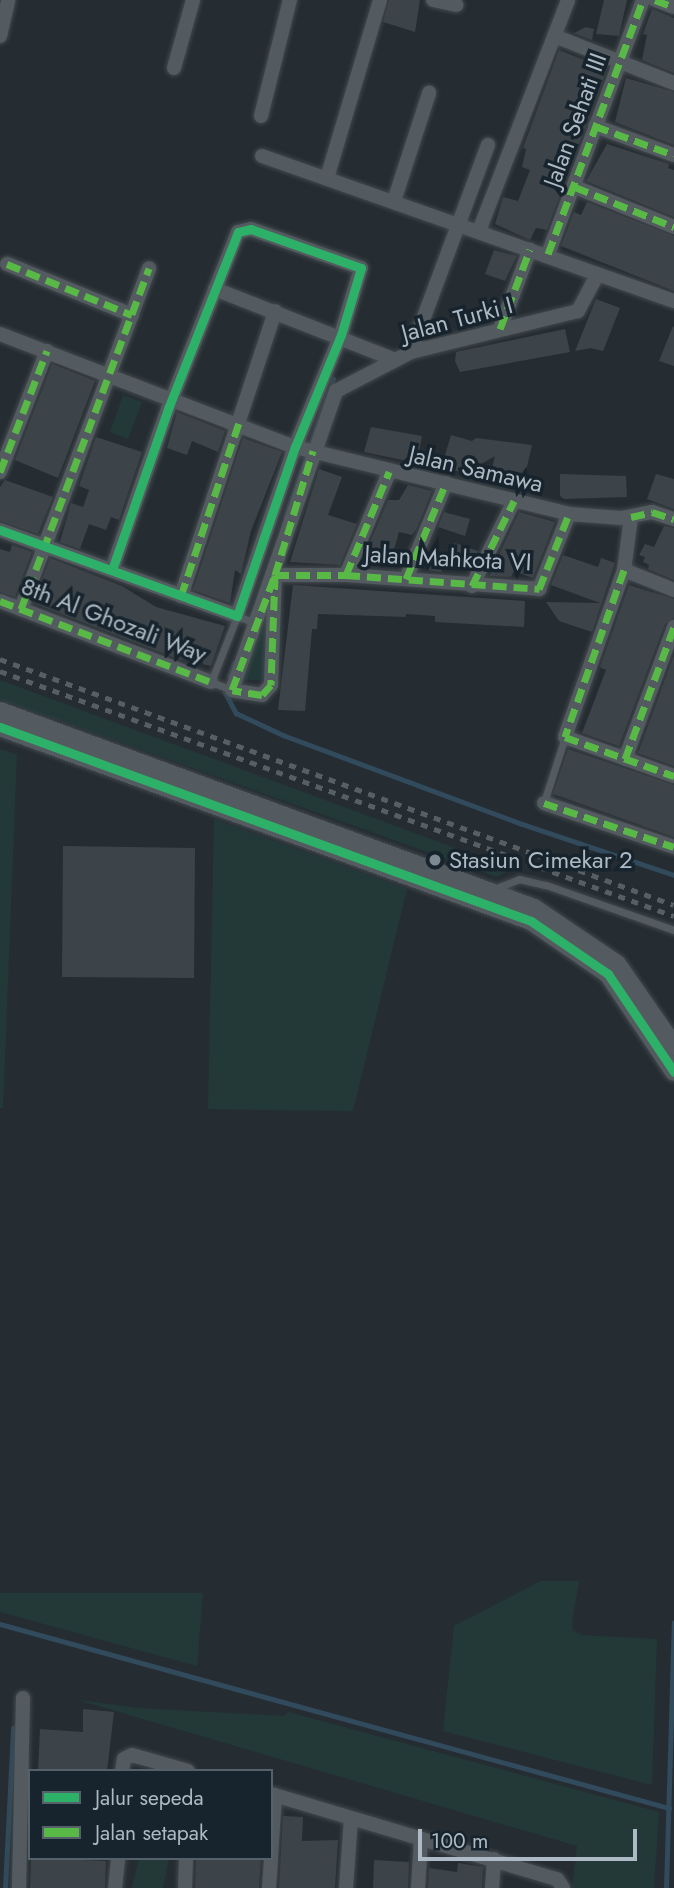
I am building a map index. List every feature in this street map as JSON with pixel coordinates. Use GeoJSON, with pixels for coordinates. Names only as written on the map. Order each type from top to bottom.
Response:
{"type":"FeatureCollection","features":[{"type":"Feature","properties":{"kind":"street"},"geometry":{"type":"LineString","coordinates":[[0,36],[8,0]]}},
{"type":"Feature","properties":{"kind":"street"},"geometry":{"type":"LineString","coordinates":[[174,68],[193,0]]}},
{"type":"Feature","properties":{"kind":"street"},"geometry":{"type":"LineString","coordinates":[[261,116],[290,0]]}},
{"type":"Feature","properties":{"kind":"street"},"geometry":{"type":"LineString","coordinates":[[327,178],[380,0]]}},
{"type":"Feature","properties":{"kind":"street"},"geometry":{"type":"LineString","coordinates":[[433,0],[456,5]]}},
{"type":"Feature","properties":{"kind":"street"},"geometry":{"type":"LineString","coordinates":[[479,231],[560,38],[568,0]]}},
{"type":"Feature","properties":{"kind":"street","name":"Jalan Sehati III"},"geometry":{"type":"LineString","coordinates":[[548,254],[643,0]]}},
{"type":"Feature","properties":{"kind":"street"},"geometry":{"type":"LineString","coordinates":[[655,0],[674,7]]}},
{"type":"Feature","properties":{"kind":"street"},"geometry":{"type":"LineString","coordinates":[[560,38],[674,82]]}},
{"type":"Feature","properties":{"kind":"street"},"geometry":{"type":"LineString","coordinates":[[394,201],[429,93]]}},
{"type":"Feature","properties":{"kind":"street"},"geometry":{"type":"LineString","coordinates":[[595,126],[674,155]]}},
{"type":"Feature","properties":{"kind":"street"},"geometry":{"type":"LineString","coordinates":[[411,352],[462,225],[488,145]]}},
{"type":"Feature","properties":{"kind":"street"},"geometry":{"type":"LineString","coordinates":[[262,156],[548,254],[597,276],[674,301]]}},
{"type":"Feature","properties":{"kind":"street"},"geometry":{"type":"LineString","coordinates":[[575,187],[674,227]]}},
{"type":"Feature","properties":{"kind":"street"},"geometry":{"type":"LineString","coordinates":[[112,570],[172,399],[215,289],[243,228],[355,264],[362,274],[305,449],[275,575],[256,623],[219,685]]}},
{"type":"Feature","properties":{"kind":"street"},"geometry":{"type":"LineString","coordinates":[[500,329],[530,249]]}},
{"type":"Feature","properties":{"kind":"street"},"geometry":{"type":"LineString","coordinates":[[7,264],[132,315]]}},
{"type":"Feature","properties":{"kind":"street"},"geometry":{"type":"LineString","coordinates":[[21,609],[149,268]]}},
{"type":"Feature","properties":{"kind":"street","name":"Jalan Turki I"},"geometry":{"type":"LineString","coordinates":[[305,449],[336,391],[411,352],[578,311],[597,276]]}},
{"type":"Feature","properties":{"kind":"street"},"geometry":{"type":"LineString","coordinates":[[215,289],[341,335],[395,360]]}},
{"type":"Feature","properties":{"kind":"street"},"geometry":{"type":"LineString","coordinates":[[181,596],[275,311]]}},
{"type":"Feature","properties":{"kind":"street","name":"Jalan Samawa"},"geometry":{"type":"LineString","coordinates":[[0,334],[305,449],[389,472],[446,483],[569,514],[631,517],[652,512],[674,519]]}},
{"type":"Feature","properties":{"kind":"street"},"geometry":{"type":"LineString","coordinates":[[0,472],[47,351]]}},
{"type":"Feature","properties":{"kind":"street"},"geometry":{"type":"LineString","coordinates":[[0,530],[237,616],[305,449]]}},
{"type":"Feature","properties":{"kind":"street"},"geometry":{"type":"LineString","coordinates":[[346,575],[389,472]]}},
{"type":"Feature","properties":{"kind":"street"},"geometry":{"type":"LineString","coordinates":[[405,579],[446,483]]}},
{"type":"Feature","properties":{"kind":"street"},"geometry":{"type":"LineString","coordinates":[[471,586],[514,501]]}},
{"type":"Feature","properties":{"kind":"street","name":"Jalan Mahkota VI"},"geometry":{"type":"LineString","coordinates":[[275,575],[346,575],[539,589],[569,514]]}},
{"type":"Feature","properties":{"kind":"street"},"geometry":{"type":"LineString","coordinates":[[631,517],[624,570],[565,737],[674,775]]}},
{"type":"Feature","properties":{"kind":"street"},"geometry":{"type":"LineString","coordinates":[[624,570],[674,590]]}},
{"type":"Feature","properties":{"kind":"street","name":"8th Al Ghozali Way"},"geometry":{"type":"LineString","coordinates":[[0,601],[219,685],[262,695],[271,685],[275,575]]}},
{"type":"Feature","properties":{"kind":"street"},"geometry":{"type":"LineString","coordinates":[[625,759],[674,627]]}},
{"type":"Feature","properties":{"kind":"street"},"geometry":{"type":"LineString","coordinates":[[0,711],[531,921],[608,974],[674,1072]]}},
{"type":"Feature","properties":{"kind":"street"},"geometry":{"type":"LineString","coordinates":[[0,727],[491,891],[534,908],[617,964],[674,1046]]}},
{"type":"Feature","properties":{"kind":"street"},"geometry":{"type":"LineString","coordinates":[[544,803],[674,847]]}},
{"type":"Feature","properties":{"kind":"street"},"geometry":{"type":"LineString","coordinates":[[19,1888],[23,1698]]}},
{"type":"Feature","properties":{"kind":"street"},"geometry":{"type":"LineString","coordinates":[[122,1769],[124,1759],[132,1755],[181,1769]]}},
{"type":"Feature","properties":{"kind":"street"},"geometry":{"type":"LineString","coordinates":[[273,1795],[558,1879],[563,1888]]}},
{"type":"Feature","properties":{"kind":"street"},"geometry":{"type":"LineString","coordinates":[[345,1888],[351,1818]]}},
{"type":"Feature","properties":{"kind":"street"},"geometry":{"type":"LineString","coordinates":[[418,1888],[421,1839]]}},
{"type":"Feature","properties":{"kind":"street"},"geometry":{"type":"LineString","coordinates":[[492,1888],[494,1859]]}},
{"type":"Feature","properties":{"kind":"street"},"geometry":{"type":"LineString","coordinates":[[115,1888],[118,1860]]}},
{"type":"Feature","properties":{"kind":"street"},"geometry":{"type":"LineString","coordinates":[[185,1888],[186,1860]]}},
{"type":"Feature","properties":{"kind":"street"},"geometry":{"type":"LineString","coordinates":[[270,1888],[271,1860]]}},
{"type":"Feature","properties":{"kind":"lane"},"geometry":{"type":"LineString","coordinates":[[219,685],[237,616],[256,623]]}},
{"type":"Feature","properties":{"kind":"lane"},"geometry":{"type":"LineString","coordinates":[[544,803],[565,737]]}},
{"type":"Feature","properties":{"kind":"lane"},"geometry":{"type":"LineString","coordinates":[[491,891],[519,879],[546,885],[674,930]]}},
{"type":"Feature","properties":{"kind":"green space"},"geometry":{"type":"Polygon","coordinates":[[[123,395],[142,402],[128,439],[110,432],[123,395]]]}},
{"type":"Feature","properties":{"kind":"green space"},"geometry":{"type":"Polygon","coordinates":[[[270,595],[266,680],[235,680],[270,595]]]}},
{"type":"Feature","properties":{"kind":"green space"},"geometry":{"type":"Polygon","coordinates":[[[0,680],[512,869],[497,877],[0,699],[0,680]]]}},
{"type":"Feature","properties":{"kind":"green space"},"geometry":{"type":"Polygon","coordinates":[[[0,749],[17,755],[3,1108],[0,1108],[0,749]]]}},
{"type":"Feature","properties":{"kind":"green space"},"geometry":{"type":"Polygon","coordinates":[[[214,819],[407,889],[353,1111],[208,1109],[214,819]]]}},
{"type":"Feature","properties":{"kind":"green space"},"geometry":{"type":"Polygon","coordinates":[[[541,1581],[579,1581],[572,1622],[573,1630],[581,1635],[657,1639],[652,1785],[443,1731],[454,1626],[541,1581]]]}},
{"type":"Feature","properties":{"kind":"green space"},"geometry":{"type":"Polygon","coordinates":[[[0,1593],[203,1593],[197,1666],[0,1612],[0,1593]]]}},
{"type":"Feature","properties":{"kind":"green space"},"geometry":{"type":"Polygon","coordinates":[[[78,1700],[138,1708],[284,1716],[288,1712],[659,1812],[654,1888],[572,1888],[577,1846],[78,1700]]]}},
{"type":"Feature","properties":{"kind":"green space"},"geometry":{"type":"Polygon","coordinates":[[[139,1860],[169,1860],[163,1888],[132,1888],[139,1860]]]}},
{"type":"Feature","properties":{"kind":"building"},"geometry":{"type":"Polygon","coordinates":[[[389,0],[420,0],[415,32],[383,22],[389,0]]]}},
{"type":"Feature","properties":{"kind":"building"},"geometry":{"type":"Polygon","coordinates":[[[604,0],[627,0],[619,36],[596,34],[604,0]]]}},
{"type":"Feature","properties":{"kind":"building"},"geometry":{"type":"Polygon","coordinates":[[[652,9],[674,18],[674,73],[642,60],[647,35],[643,34],[652,9]]]}},
{"type":"Feature","properties":{"kind":"building"},"geometry":{"type":"Polygon","coordinates":[[[586,27],[594,29],[592,40],[574,33],[586,27]]]}},
{"type":"Feature","properties":{"kind":"building"},"geometry":{"type":"Polygon","coordinates":[[[559,50],[607,69],[547,230],[536,228],[530,240],[495,224],[503,197],[518,201],[530,170],[522,167],[526,149],[523,148],[559,50]]]}},
{"type":"Feature","properties":{"kind":"building"},"geometry":{"type":"Polygon","coordinates":[[[626,78],[674,92],[674,145],[615,122],[626,78]]]}},
{"type":"Feature","properties":{"kind":"building"},"geometry":{"type":"Polygon","coordinates":[[[607,144],[669,164],[668,168],[674,170],[674,217],[586,181],[607,144]]]}},
{"type":"Feature","properties":{"kind":"building"},"geometry":{"type":"Polygon","coordinates":[[[587,202],[674,236],[674,291],[561,246],[574,212],[581,215],[587,202]]]}},
{"type":"Feature","properties":{"kind":"building"},"geometry":{"type":"Polygon","coordinates":[[[494,250],[517,256],[505,281],[485,274],[494,250]]]}},
{"type":"Feature","properties":{"kind":"building"},"geometry":{"type":"Polygon","coordinates":[[[596,299],[620,308],[603,351],[591,348],[575,351],[596,299]]]}},
{"type":"Feature","properties":{"kind":"building"},"geometry":{"type":"Polygon","coordinates":[[[674,327],[674,366],[659,361],[674,327]]]}},
{"type":"Feature","properties":{"kind":"building"},"geometry":{"type":"Polygon","coordinates":[[[565,329],[570,352],[460,372],[455,361],[456,352],[565,329]]]}},
{"type":"Feature","properties":{"kind":"building"},"geometry":{"type":"Polygon","coordinates":[[[52,364],[95,381],[58,478],[15,460],[52,364]]]}},
{"type":"Feature","properties":{"kind":"building"},"geometry":{"type":"Polygon","coordinates":[[[177,412],[225,431],[218,452],[192,441],[187,455],[167,448],[177,412]]]}},
{"type":"Feature","properties":{"kind":"building"},"geometry":{"type":"Polygon","coordinates":[[[371,427],[422,436],[417,463],[364,452],[371,427]]]}},
{"type":"Feature","properties":{"kind":"building"},"geometry":{"type":"Polygon","coordinates":[[[451,435],[472,441],[476,438],[532,445],[522,488],[489,481],[495,456],[466,473],[452,470],[443,462],[451,435]]]}},
{"type":"Feature","properties":{"kind":"building"},"geometry":{"type":"Polygon","coordinates":[[[96,437],[142,452],[119,520],[111,517],[106,530],[89,524],[80,549],[60,542],[71,503],[83,507],[89,490],[79,486],[96,437]]]}},
{"type":"Feature","properties":{"kind":"building"},"geometry":{"type":"Polygon","coordinates":[[[243,438],[282,452],[251,531],[241,574],[235,570],[230,603],[193,590],[243,438]]]}},
{"type":"Feature","properties":{"kind":"building"},"geometry":{"type":"Polygon","coordinates":[[[319,469],[342,477],[328,515],[357,524],[340,565],[290,562],[319,469]]]}},
{"type":"Feature","properties":{"kind":"building"},"geometry":{"type":"Polygon","coordinates":[[[560,474],[626,476],[627,497],[564,499],[560,496],[560,474]]]}},
{"type":"Feature","properties":{"kind":"building"},"geometry":{"type":"Polygon","coordinates":[[[656,474],[674,479],[674,509],[647,499],[656,474]]]}},
{"type":"Feature","properties":{"kind":"building"},"geometry":{"type":"Polygon","coordinates":[[[5,480],[53,497],[38,534],[0,521],[0,487],[5,480]]]}},
{"type":"Feature","properties":{"kind":"building"},"geometry":{"type":"Polygon","coordinates":[[[408,485],[432,491],[417,528],[412,535],[399,532],[393,553],[377,550],[376,563],[363,559],[388,500],[399,500],[408,485]]]}},
{"type":"Feature","properties":{"kind":"building"},"geometry":{"type":"Polygon","coordinates":[[[444,512],[470,519],[465,536],[438,527],[444,512]]]}},
{"type":"Feature","properties":{"kind":"building"},"geometry":{"type":"Polygon","coordinates":[[[519,512],[555,522],[533,578],[514,571],[511,577],[489,576],[519,512]]]}},
{"type":"Feature","properties":{"kind":"building"},"geometry":{"type":"Polygon","coordinates":[[[664,526],[674,528],[674,580],[648,569],[649,565],[643,562],[645,557],[639,555],[645,544],[654,547],[664,526]]]}},
{"type":"Feature","properties":{"kind":"building"},"geometry":{"type":"Polygon","coordinates":[[[455,543],[478,551],[474,560],[450,554],[455,543]]]}},
{"type":"Feature","properties":{"kind":"building"},"geometry":{"type":"Polygon","coordinates":[[[12,545],[32,552],[15,597],[0,592],[0,549],[10,552],[12,545]]]}},
{"type":"Feature","properties":{"kind":"building"},"geometry":{"type":"Polygon","coordinates":[[[432,555],[445,559],[441,572],[427,570],[432,555]]]}},
{"type":"Feature","properties":{"kind":"building"},"geometry":{"type":"Polygon","coordinates":[[[563,555],[598,567],[601,558],[615,563],[592,632],[559,621],[546,602],[600,603],[551,585],[563,555]]]}},
{"type":"Feature","properties":{"kind":"building"},"geometry":{"type":"Polygon","coordinates":[[[50,558],[122,586],[156,607],[225,626],[211,666],[178,659],[33,603],[50,558]]]}},
{"type":"Feature","properties":{"kind":"building"},"geometry":{"type":"Polygon","coordinates":[[[293,585],[525,601],[524,627],[435,622],[435,616],[406,614],[406,617],[318,614],[317,629],[312,629],[305,711],[278,710],[293,585]]]}},
{"type":"Feature","properties":{"kind":"building"},"geometry":{"type":"Polygon","coordinates":[[[629,585],[674,599],[674,618],[665,624],[619,746],[582,733],[606,670],[600,667],[629,585]]]}},
{"type":"Feature","properties":{"kind":"building"},"geometry":{"type":"Polygon","coordinates":[[[674,655],[674,766],[638,753],[674,655]]]}},
{"type":"Feature","properties":{"kind":"building"},"geometry":{"type":"Polygon","coordinates":[[[568,749],[674,785],[674,837],[553,794],[568,749]]]}},
{"type":"Feature","properties":{"kind":"building"},"geometry":{"type":"Polygon","coordinates":[[[63,846],[195,848],[194,978],[62,977],[63,846]]]}},
{"type":"Feature","properties":{"kind":"building"},"geometry":{"type":"Polygon","coordinates":[[[83,1709],[114,1712],[107,1769],[38,1769],[40,1729],[83,1732],[83,1709]]]}},
{"type":"Feature","properties":{"kind":"building"},"geometry":{"type":"Polygon","coordinates":[[[283,1816],[303,1817],[302,1841],[338,1840],[335,1888],[279,1888],[283,1816]]]}},
{"type":"Feature","properties":{"kind":"building"},"geometry":{"type":"Polygon","coordinates":[[[31,1860],[106,1861],[105,1888],[30,1888],[31,1860]]]}},
{"type":"Feature","properties":{"kind":"building"},"geometry":{"type":"Polygon","coordinates":[[[196,1860],[261,1860],[259,1888],[195,1888],[196,1860]]]}},
{"type":"Feature","properties":{"kind":"building"},"geometry":{"type":"Polygon","coordinates":[[[374,1860],[409,1862],[408,1888],[373,1888],[374,1860]]]}},
{"type":"Feature","properties":{"kind":"building"},"geometry":{"type":"Polygon","coordinates":[[[458,1863],[483,1867],[482,1888],[428,1888],[429,1868],[457,1872],[458,1863]]]}},
{"type":"Feature","properties":{"kind":"waterway"},"geometry":{"type":"LineString","coordinates":[[285,517],[333,379]]}},
{"type":"Feature","properties":{"kind":"waterway"},"geometry":{"type":"LineString","coordinates":[[229,676],[234,663]]}},
{"type":"Feature","properties":{"kind":"waterway"},"geometry":{"type":"LineString","coordinates":[[225,692],[236,713],[283,735],[522,824],[674,875]]}},
{"type":"Feature","properties":{"kind":"waterway"},"geometry":{"type":"LineString","coordinates":[[666,1888],[674,1623]]}},
{"type":"Feature","properties":{"kind":"waterway"},"geometry":{"type":"LineString","coordinates":[[0,1624],[669,1808]]}},
{"type":"Feature","properties":{"kind":"waterway"},"geometry":{"type":"LineString","coordinates":[[5,1888],[13,1728]]}},
{"type":"Feature","properties":{"kind":"railway"},"geometry":{"type":"LineString","coordinates":[[0,659],[674,905]]}},
{"type":"Feature","properties":{"kind":"railway"},"geometry":{"type":"LineString","coordinates":[[0,671],[674,916]]}},
{"type":"Feature","properties":{"kind":"marked path"},"geometry":{"type":"LineString","coordinates":[[548,254],[643,0]]}},
{"type":"Feature","properties":{"kind":"marked path"},"geometry":{"type":"LineString","coordinates":[[655,0],[674,7]]}},
{"type":"Feature","properties":{"kind":"marked path"},"geometry":{"type":"LineString","coordinates":[[595,126],[674,155]]}},
{"type":"Feature","properties":{"kind":"marked path"},"geometry":{"type":"LineString","coordinates":[[575,187],[674,227]]}},
{"type":"Feature","properties":{"kind":"marked path"},"geometry":{"type":"LineString","coordinates":[[500,329],[530,249]]}},
{"type":"Feature","properties":{"kind":"marked path"},"geometry":{"type":"LineString","coordinates":[[7,264],[132,315]]}},
{"type":"Feature","properties":{"kind":"marked path"},"geometry":{"type":"LineString","coordinates":[[21,609],[149,268]]}},
{"type":"Feature","properties":{"kind":"marked path"},"geometry":{"type":"LineString","coordinates":[[0,472],[47,351]]}},
{"type":"Feature","properties":{"kind":"marked path"},"geometry":{"type":"LineString","coordinates":[[181,596],[239,423]]}},
{"type":"Feature","properties":{"kind":"marked path"},"geometry":{"type":"LineString","coordinates":[[275,575],[271,685],[262,695],[232,690],[275,575],[313,451]]}},
{"type":"Feature","properties":{"kind":"marked path"},"geometry":{"type":"LineString","coordinates":[[346,575],[389,472]]}},
{"type":"Feature","properties":{"kind":"marked path"},"geometry":{"type":"LineString","coordinates":[[406,579],[446,483]]}},
{"type":"Feature","properties":{"kind":"marked path"},"geometry":{"type":"LineString","coordinates":[[472,586],[514,501]]}},
{"type":"Feature","properties":{"kind":"marked path"},"geometry":{"type":"LineString","coordinates":[[631,517],[652,512],[674,519]]}},
{"type":"Feature","properties":{"kind":"marked path"},"geometry":{"type":"LineString","coordinates":[[275,575],[346,575],[539,589],[569,514]]}},
{"type":"Feature","properties":{"kind":"marked path"},"geometry":{"type":"LineString","coordinates":[[624,570],[565,737],[674,776]]}},
{"type":"Feature","properties":{"kind":"marked path"},"geometry":{"type":"LineString","coordinates":[[0,601],[211,682]]}},
{"type":"Feature","properties":{"kind":"marked path"},"geometry":{"type":"LineString","coordinates":[[625,759],[674,627]]}},
{"type":"Feature","properties":{"kind":"marked path"},"geometry":{"type":"LineString","coordinates":[[544,803],[674,847]]}},
{"type":"Feature","properties":{"kind":"cycle path"},"geometry":{"type":"LineString","coordinates":[[0,530],[237,616],[295,447],[341,335],[361,268],[251,229],[238,232],[168,409],[112,570]]}},
{"type":"Feature","properties":{"kind":"cycle path"},"geometry":{"type":"LineString","coordinates":[[0,727],[531,921],[608,974],[674,1072]]}},
{"type":"Feature","properties":{"kind":"place","name":"Stasiun Cimekar 2"},"geometry":{"type":"Point","coordinates":[435,860]}}]}
